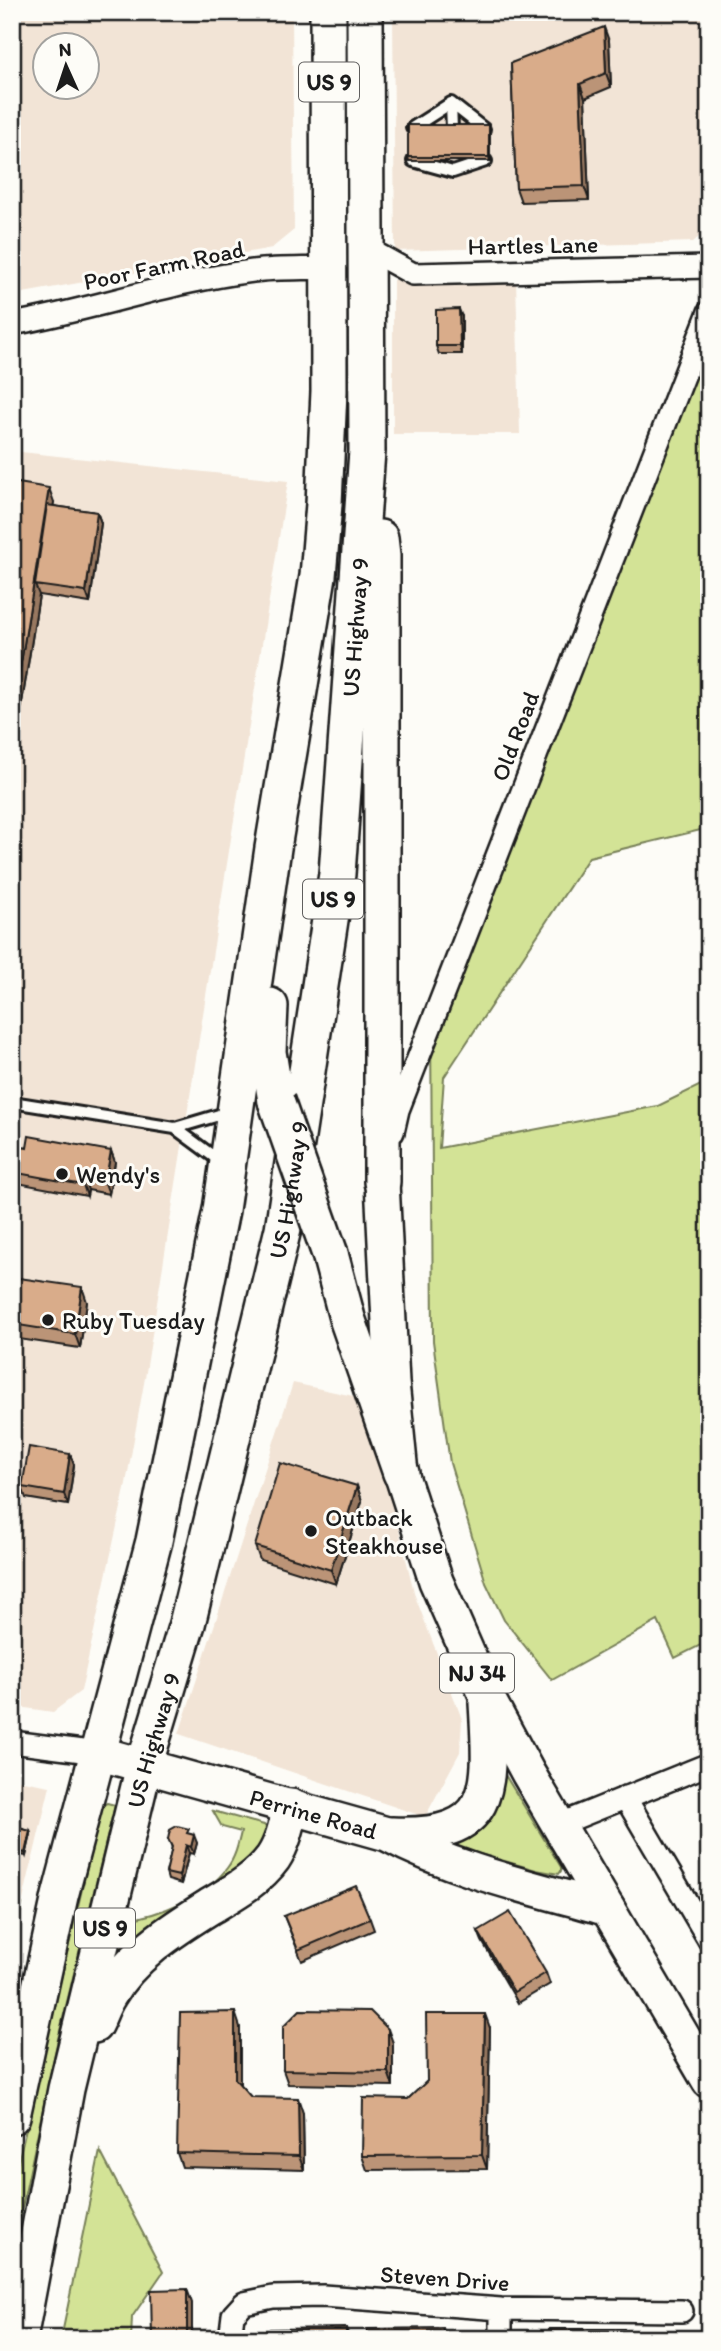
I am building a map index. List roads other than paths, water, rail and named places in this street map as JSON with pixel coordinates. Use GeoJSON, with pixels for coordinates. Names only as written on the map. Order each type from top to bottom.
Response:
{"type":"FeatureCollection","features":[{"type":"Feature","properties":{"kind":"highway","name":"US Highway 9"},"geometry":{"type":"LineString","coordinates":[[12,2116],[60,1896],[154,1541],[221,1210],[273,848],[318,576],[329,391],[328,12]]}},
{"type":"Feature","properties":{"kind":"highway","name":"US Highway 9"},"geometry":{"type":"LineString","coordinates":[[19,2339],[66,2090],[144,1766],[187,1624],[283,1229],[337,874],[367,451],[363,78],[365,12]]}},
{"type":"Feature","properties":{"kind":"highway"},"geometry":{"type":"LineString","coordinates":[[367,451],[382,555],[382,1182]]}},
{"type":"Feature","properties":{"kind":"highway"},"geometry":{"type":"LineString","coordinates":[[273,848],[268,1052],[276,1101],[330,1254],[347,1318],[401,1473]]}},
{"type":"Feature","properties":{"kind":"highway"},"geometry":{"type":"LineString","coordinates":[[66,2090],[108,1996],[134,1962],[184,1923],[242,1887],[262,1870],[281,1842],[292,1807]]}},
{"type":"Feature","properties":{"kind":"main road"},"geometry":{"type":"LineString","coordinates":[[382,1182],[392,1382],[401,1473]]}},
{"type":"Feature","properties":{"kind":"main road","name":"NJ 34"},"geometry":{"type":"LineString","coordinates":[[401,1473],[436,1581],[485,1693],[558,1825],[709,2081]]}},
{"type":"Feature","properties":{"kind":"main road"},"geometry":{"type":"LineString","coordinates":[[387,1834],[421,1835],[451,1829],[469,1819],[480,1802],[487,1779],[485,1693]]}},
{"type":"Feature","properties":{"kind":"main road","name":"Perrine Road"},"geometry":{"type":"LineString","coordinates":[[98,1753],[387,1834],[418,1851],[502,1879],[608,1909]]}},
{"type":"Feature","properties":{"kind":"street","name":"Hartles Lane"},"geometry":{"type":"LineString","coordinates":[[366,248],[413,274],[709,268]]}},
{"type":"Feature","properties":{"kind":"street","name":"Poor Farm Road"},"geometry":{"type":"LineString","coordinates":[[12,324],[254,271],[328,268]]}},
{"type":"Feature","properties":{"kind":"street","name":"Old Road"},"geometry":{"type":"LineString","coordinates":[[382,1182],[398,1110],[709,312]]}},
{"type":"Feature","properties":{"kind":"street","name":"Perrine Road"},"geometry":{"type":"LineString","coordinates":[[12,1742],[98,1753]]}},
{"type":"Feature","properties":{"kind":"street"},"geometry":{"type":"LineString","coordinates":[[558,1825],[709,1764]]}},
{"type":"Feature","properties":{"kind":"street"},"geometry":{"type":"LineString","coordinates":[[625,1797],[709,1940]]}},
{"type":"Feature","properties":{"kind":"street","name":"Steven Drive"},"geometry":{"type":"LineString","coordinates":[[230,2339],[233,2315],[244,2303],[273,2297],[323,2296],[501,2309],[682,2311]]}},
{"type":"Feature","properties":{"kind":"street"},"geometry":{"type":"LineString","coordinates":[[501,2309],[501,2339]]}},
{"type":"Feature","properties":{"kind":"lane"},"geometry":{"type":"LineString","coordinates":[[412,128],[452,103]]}},
{"type":"Feature","properties":{"kind":"lane"},"geometry":{"type":"LineString","coordinates":[[452,103],[471,129]]}},
{"type":"Feature","properties":{"kind":"lane"},"geometry":{"type":"LineString","coordinates":[[429,129],[452,103]]}},
{"type":"Feature","properties":{"kind":"lane"},"geometry":{"type":"LineString","coordinates":[[452,103],[452,129]]}},
{"type":"Feature","properties":{"kind":"lane"},"geometry":{"type":"LineString","coordinates":[[452,103],[484,129]]}},
{"type":"Feature","properties":{"kind":"lane"},"geometry":{"type":"LineString","coordinates":[[412,161],[453,167],[486,161]]}},
{"type":"Feature","properties":{"kind":"lane"},"geometry":{"type":"LineString","coordinates":[[429,161],[453,167],[471,161]]}},
{"type":"Feature","properties":{"kind":"lane"},"geometry":{"type":"LineString","coordinates":[[12,1102],[175,1128],[235,1110]]}},
{"type":"Feature","properties":{"kind":"lane"},"geometry":{"type":"LineString","coordinates":[[175,1128],[227,1167]]}},
{"type":"Feature","properties":{"kind":"place","name":"Wendy's"},"geometry":{"type":"Point","coordinates":[62,1174]}},
{"type":"Feature","properties":{"kind":"place","name":"Ruby Tuesday"},"geometry":{"type":"Point","coordinates":[48,1320]}},
{"type":"Feature","properties":{"kind":"place","name":"Outback Steakhouse"},"geometry":{"type":"Point","coordinates":[311,1531]}}]}
